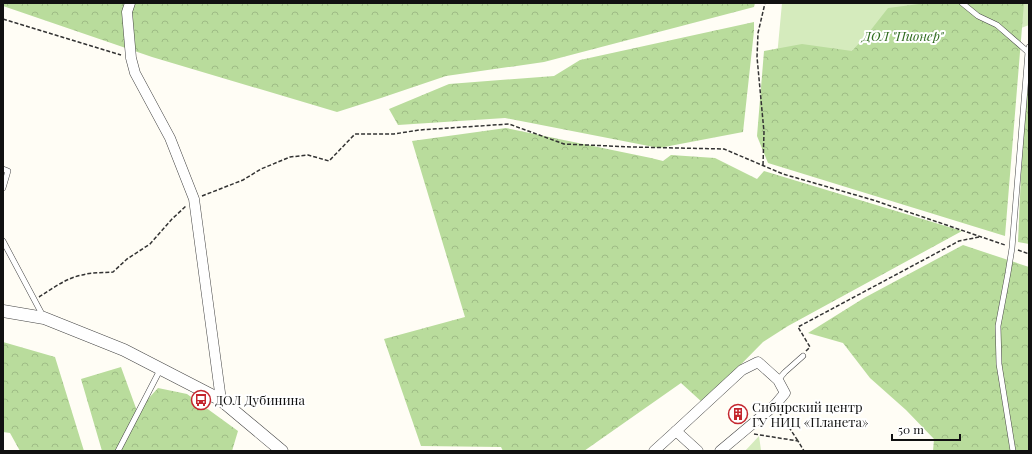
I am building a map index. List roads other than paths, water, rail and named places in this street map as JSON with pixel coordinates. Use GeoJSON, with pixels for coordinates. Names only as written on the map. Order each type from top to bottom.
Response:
{"type":"FeatureCollection","features":[{"type":"Feature","properties":{"kind":"street"},"geometry":{"type":"LineString","coordinates":[[130,3],[127,12],[131,58],[135,73],[170,138],[194,199],[221,400]]}},
{"type":"Feature","properties":{"kind":"street"},"geometry":{"type":"LineString","coordinates":[[3,311],[44,318],[124,350],[221,400],[282,451]]}},
{"type":"Feature","properties":{"kind":"street"},"geometry":{"type":"LineString","coordinates":[[654,451],[742,370],[758,362],[778,380],[785,393],[775,405],[720,451]]}},
{"type":"Feature","properties":{"kind":"street"},"geometry":{"type":"LineString","coordinates":[[676,431],[698,451]]}},
{"type":"Feature","properties":{"kind":"lane"},"geometry":{"type":"LineString","coordinates":[[962,3],[978,16],[997,25],[1028,50],[1012,248],[998,326],[999,364],[1014,451]]}},
{"type":"Feature","properties":{"kind":"lane"},"geometry":{"type":"LineString","coordinates":[[3,170],[8,171],[3,188]]}},
{"type":"Feature","properties":{"kind":"lane"},"geometry":{"type":"LineString","coordinates":[[3,241],[44,318]]}},
{"type":"Feature","properties":{"kind":"lane"},"geometry":{"type":"LineString","coordinates":[[778,380],[802,356]]}},
{"type":"Feature","properties":{"kind":"lane"},"geometry":{"type":"LineString","coordinates":[[118,451],[161,369]]}},
{"type":"Feature","properties":{"kind":"place","name":"ДОЛ Дубинина"},"geometry":{"type":"Point","coordinates":[201,400]}},
{"type":"Feature","properties":{"kind":"place","name":"Сибирский центр ГУ НИЦ «Планета»"},"geometry":{"type":"Point","coordinates":[738,414]}},
{"type":"Feature","properties":{"kind":"park label","name":"ДОЛ \"Пионер\""},"geometry":{"type":"Point","coordinates":[903,36]}}]}
